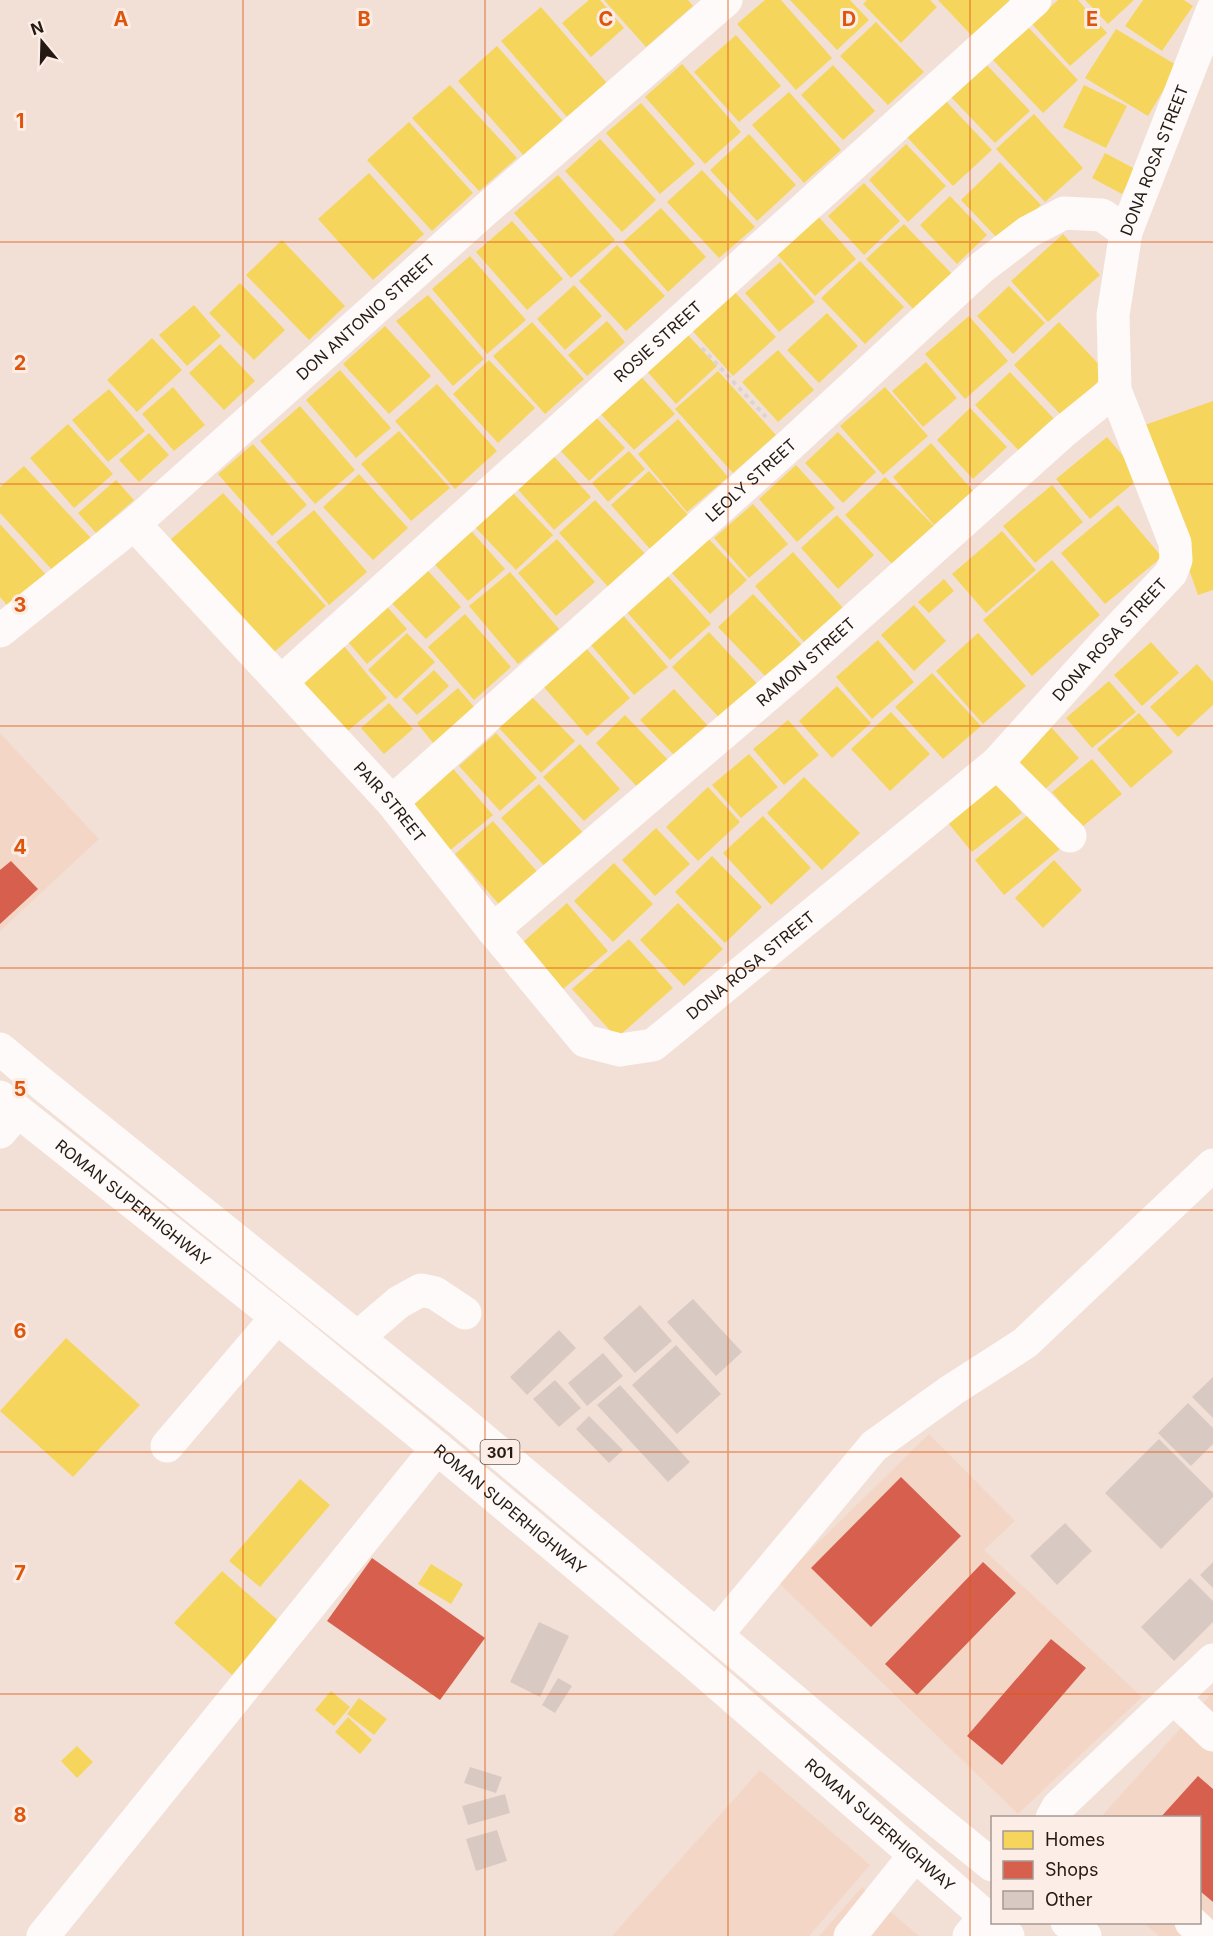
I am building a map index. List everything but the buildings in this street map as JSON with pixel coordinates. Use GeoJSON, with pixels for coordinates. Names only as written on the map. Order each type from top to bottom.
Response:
{"type":"FeatureCollection","features":[{"type":"Feature","properties":{"kind":"street","name":"DON ANTONIO STREET"},"geometry":{"type":"LineString","coordinates":[[0,631],[134,524],[726,0]]}},
{"type":"Feature","properties":{"kind":"street","name":"ROSIE STREET"},"geometry":{"type":"LineString","coordinates":[[281,682],[1035,0]]}},
{"type":"Feature","properties":{"kind":"street","name":"DONA ROSA STREET"},"geometry":{"type":"LineString","coordinates":[[652,1045],[997,764],[1107,641],[1172,573],[1176,560],[1175,543],[1115,390],[1113,315],[1126,232],[1213,9]]}},
{"type":"Feature","properties":{"kind":"street","name":"LEOLY STREET"},"geometry":{"type":"LineString","coordinates":[[392,802],[791,444],[981,268],[1028,232],[1064,213],[1102,215],[1126,232]]}},
{"type":"Feature","properties":{"kind":"street","name":"RAMON STREET"},"geometry":{"type":"LineString","coordinates":[[493,930],[803,665],[1063,432],[1115,390]]}},
{"type":"Feature","properties":{"kind":"street","name":"PAIR STREET"},"geometry":{"type":"LineString","coordinates":[[134,524],[392,802],[493,930],[585,1041],[620,1050],[652,1045]]}},
{"type":"Feature","properties":{"kind":"street"},"geometry":{"type":"LineString","coordinates":[[997,764],[1070,836]]}},
{"type":"Feature","properties":{"kind":"street","name":"301"},"geometry":{"type":"LineString","coordinates":[[0,1048],[460,1420],[991,1863]]}},
{"type":"Feature","properties":{"kind":"street","name":"ROMAN SUPERHIGHWAY"},"geometry":{"type":"LineString","coordinates":[[6,1114],[277,1317],[437,1448],[693,1662],[988,1924]]}},
{"type":"Feature","properties":{"kind":"street"},"geometry":{"type":"LineString","coordinates":[[717,1634],[874,1446],[952,1390],[1025,1343],[1213,1165]]}},
{"type":"Feature","properties":{"kind":"street"},"geometry":{"type":"LineString","coordinates":[[358,1337],[399,1302],[421,1290],[435,1293],[465,1313]]}},
{"type":"Feature","properties":{"kind":"street"},"geometry":{"type":"LineString","coordinates":[[167,1446],[277,1317]]}},
{"type":"Feature","properties":{"kind":"street"},"geometry":{"type":"LineString","coordinates":[[43,1936],[437,1448]]}},
{"type":"Feature","properties":{"kind":"street"},"geometry":{"type":"LineString","coordinates":[[1060,1814],[1213,1660]]}},
{"type":"Feature","properties":{"kind":"street"},"geometry":{"type":"LineString","coordinates":[[1174,1698],[1213,1735]]}},
{"type":"Feature","properties":{"kind":"street"},"geometry":{"type":"LineString","coordinates":[[850,1936],[914,1856]]}},
{"type":"Feature","properties":{"kind":"street"},"geometry":{"type":"LineString","coordinates":[[1068,1924],[1085,1936]]}},
{"type":"Feature","properties":{"kind":"street"},"geometry":{"type":"LineString","coordinates":[[1192,1924],[1206,1936]]}},
{"type":"Feature","properties":{"kind":"path"},"geometry":{"type":"LineString","coordinates":[[678,323],[791,444]]}},
{"type":"Feature","properties":{"kind":"shaded area"},"geometry":{"type":"Polygon","coordinates":[[[0,733],[99,839],[0,931],[0,733]]]}},
{"type":"Feature","properties":{"kind":"shaded area"},"geometry":{"type":"Polygon","coordinates":[[[929,1434],[1015,1521],[984,1550],[1142,1697],[1018,1814],[778,1582],[929,1434]]]}},
{"type":"Feature","properties":{"kind":"shaded area"},"geometry":{"type":"Polygon","coordinates":[[[1213,1692],[1213,1936],[1159,1936],[1145,1924],[1201,1924],[1201,1816],[1102,1816],[1213,1692]]]}},
{"type":"Feature","properties":{"kind":"shaded area"},"geometry":{"type":"Polygon","coordinates":[[[760,1770],[870,1865],[809,1936],[612,1936],[760,1770]]]}},
{"type":"Feature","properties":{"kind":"shaded area"},"geometry":{"type":"Polygon","coordinates":[[[862,1887],[919,1936],[819,1936],[862,1887]]]}}]}
